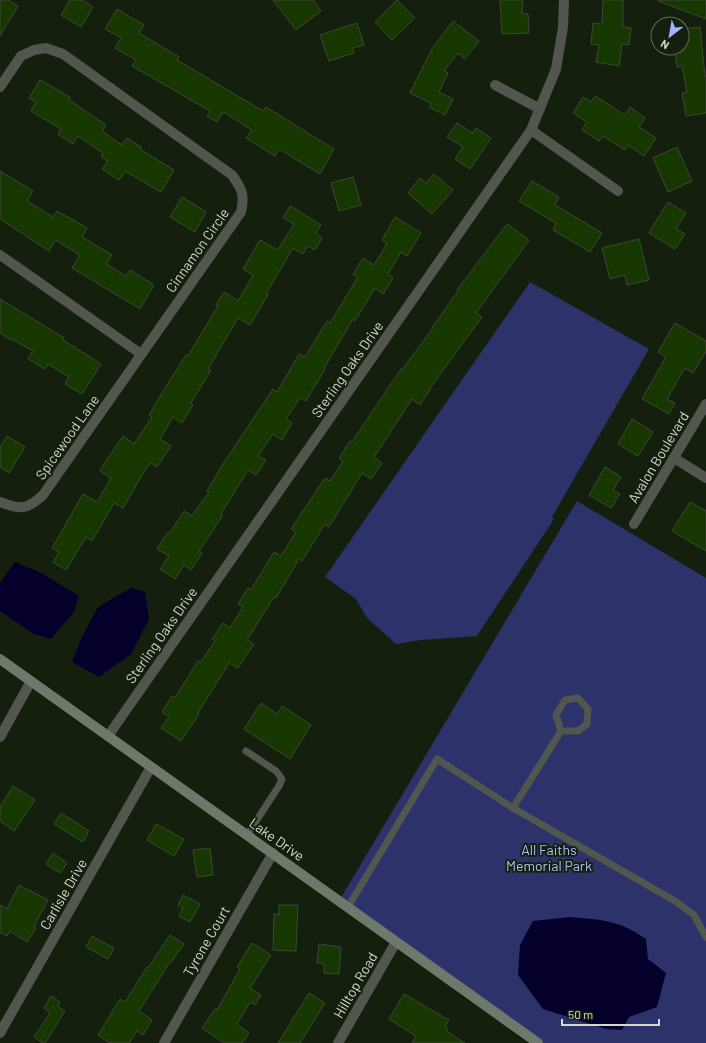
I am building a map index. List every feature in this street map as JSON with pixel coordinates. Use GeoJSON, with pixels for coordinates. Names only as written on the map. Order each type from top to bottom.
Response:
{"type":"FeatureCollection","features":[{"type":"Feature","properties":{"kind":"street","name":"Sterling Oaks Drive"},"geometry":{"type":"LineString","coordinates":[[108,736],[531,130],[556,69],[563,27],[564,0]]}},
{"type":"Feature","properties":{"kind":"street","name":"Cinnamon Circle"},"geometry":{"type":"LineString","coordinates":[[0,87],[22,56],[34,50],[46,48],[63,54],[232,175],[242,188],[244,200],[241,212],[141,354]]}},
{"type":"Feature","properties":{"kind":"street"},"geometry":{"type":"LineString","coordinates":[[494,85],[540,109]]}},
{"type":"Feature","properties":{"kind":"street"},"geometry":{"type":"LineString","coordinates":[[531,130],[618,192]]}},
{"type":"Feature","properties":{"kind":"street"},"geometry":{"type":"LineString","coordinates":[[0,255],[141,354]]}},
{"type":"Feature","properties":{"kind":"street","name":"Spicewood Lane"},"geometry":{"type":"LineString","coordinates":[[0,502],[13,507],[23,508],[34,504],[43,495],[141,354]]}},
{"type":"Feature","properties":{"kind":"street","name":"Avalon Boulevard"},"geometry":{"type":"LineString","coordinates":[[634,524],[706,404]]}},
{"type":"Feature","properties":{"kind":"street"},"geometry":{"type":"LineString","coordinates":[[674,458],[706,478]]}},
{"type":"Feature","properties":{"kind":"street","name":"Lake Drive"},"geometry":{"type":"LineString","coordinates":[[0,659],[538,1043]]}},
{"type":"Feature","properties":{"kind":"street"},"geometry":{"type":"LineString","coordinates":[[0,736],[31,681]]}},
{"type":"Feature","properties":{"kind":"street","name":"Carlisle Drive"},"geometry":{"type":"LineString","coordinates":[[0,1034],[151,767]]}},
{"type":"Feature","properties":{"kind":"street","name":"Tyrone Court"},"geometry":{"type":"LineString","coordinates":[[164,1043],[273,853]]}},
{"type":"Feature","properties":{"kind":"street","name":"Hilltop Road"},"geometry":{"type":"LineString","coordinates":[[338,1043],[396,942]]}},
{"type":"Feature","properties":{"kind":"lane"},"geometry":{"type":"LineString","coordinates":[[513,808],[561,731],[556,715],[564,700],[578,698],[588,709],[587,724],[578,731],[561,731]]}},
{"type":"Feature","properties":{"kind":"lane"},"geometry":{"type":"LineString","coordinates":[[246,751],[276,771],[282,778],[280,786],[247,835]]}},
{"type":"Feature","properties":{"kind":"lane"},"geometry":{"type":"LineString","coordinates":[[348,907],[436,759],[513,808],[675,901],[694,915],[706,938]]}},
{"type":"Feature","properties":{"kind":"green space"},"geometry":{"type":"Polygon","coordinates":[[[530,282],[649,349],[552,517],[554,519],[477,636],[421,640],[396,644],[367,618],[356,599],[325,577],[530,282]]]}},
{"type":"Feature","properties":{"kind":"green space","name":"All Faiths Memorial Park"},"geometry":{"type":"Polygon","coordinates":[[[577,501],[706,578],[706,1043],[538,1043],[339,901],[577,501]]]}},
{"type":"Feature","properties":{"kind":"shaded area"},"geometry":{"type":"Polygon","coordinates":[[[15,562],[43,574],[79,596],[74,612],[51,639],[34,634],[0,611],[0,583],[15,562]]]}},
{"type":"Feature","properties":{"kind":"shaded area"},"geometry":{"type":"Polygon","coordinates":[[[131,588],[145,592],[149,619],[131,654],[99,677],[72,662],[81,639],[98,607],[131,588]]]}},
{"type":"Feature","properties":{"kind":"shaded area"},"geometry":{"type":"Polygon","coordinates":[[[570,917],[601,920],[619,924],[646,939],[648,959],[666,973],[657,1007],[629,1017],[622,1030],[606,1029],[543,1009],[518,975],[520,945],[533,921],[570,917]]]}},
{"type":"Feature","properties":{"kind":"building"},"geometry":{"type":"Polygon","coordinates":[[[0,0],[8,0],[18,6],[0,36],[0,0]]]}},
{"type":"Feature","properties":{"kind":"building"},"geometry":{"type":"Polygon","coordinates":[[[70,0],[82,0],[93,7],[81,27],[61,15],[70,0]]]}},
{"type":"Feature","properties":{"kind":"building"},"geometry":{"type":"Polygon","coordinates":[[[273,0],[313,0],[321,11],[296,30],[273,0]]]}},
{"type":"Feature","properties":{"kind":"building"},"geometry":{"type":"Polygon","coordinates":[[[397,0],[415,18],[392,40],[375,22],[397,0]]]}},
{"type":"Feature","properties":{"kind":"building"},"geometry":{"type":"Polygon","coordinates":[[[500,0],[523,0],[522,13],[528,14],[529,33],[502,34],[500,0]]]}},
{"type":"Feature","properties":{"kind":"building"},"geometry":{"type":"Polygon","coordinates":[[[603,0],[623,0],[623,27],[631,28],[629,45],[622,44],[619,66],[596,62],[599,45],[591,44],[593,23],[602,24],[603,0]]]}},
{"type":"Feature","properties":{"kind":"building"},"geometry":{"type":"Polygon","coordinates":[[[706,0],[706,19],[658,1],[706,0]]]}},
{"type":"Feature","properties":{"kind":"building"},"geometry":{"type":"Polygon","coordinates":[[[117,9],[144,25],[139,33],[179,57],[177,60],[263,111],[266,107],[334,149],[320,174],[279,149],[275,156],[246,138],[252,130],[223,112],[217,122],[207,116],[210,111],[132,66],[136,60],[115,48],[121,38],[105,29],[117,9]]]}},
{"type":"Feature","properties":{"kind":"building"},"geometry":{"type":"Polygon","coordinates":[[[453,21],[479,41],[465,59],[458,53],[444,71],[448,73],[439,92],[453,99],[445,115],[429,107],[431,103],[410,93],[432,49],[453,21]]]}},
{"type":"Feature","properties":{"kind":"building"},"geometry":{"type":"Polygon","coordinates":[[[357,23],[364,45],[353,48],[354,53],[329,61],[320,35],[357,23]]]}},
{"type":"Feature","properties":{"kind":"building"},"geometry":{"type":"Polygon","coordinates":[[[700,27],[706,76],[706,113],[686,116],[682,93],[687,92],[682,66],[677,67],[676,56],[690,56],[690,28],[700,27]]]}},
{"type":"Feature","properties":{"kind":"building"},"geometry":{"type":"Polygon","coordinates":[[[40,80],[70,97],[69,100],[106,125],[102,131],[122,145],[127,138],[141,147],[140,149],[174,170],[161,192],[125,171],[119,180],[102,169],[108,161],[101,156],[103,153],[78,136],[73,144],[58,134],[61,129],[31,111],[36,102],[29,98],[40,80]]]}},
{"type":"Feature","properties":{"kind":"building"},"geometry":{"type":"Polygon","coordinates":[[[595,96],[625,115],[630,107],[645,118],[639,127],[656,138],[644,156],[628,145],[625,150],[603,136],[599,141],[582,130],[587,122],[573,113],[583,97],[591,102],[595,96]]]}},
{"type":"Feature","properties":{"kind":"building"},"geometry":{"type":"Polygon","coordinates":[[[457,123],[473,133],[476,128],[491,138],[470,169],[455,159],[463,147],[447,137],[457,123]]]}},
{"type":"Feature","properties":{"kind":"building"},"geometry":{"type":"Polygon","coordinates":[[[677,147],[692,181],[668,192],[653,158],[677,147]]]}},
{"type":"Feature","properties":{"kind":"building"},"geometry":{"type":"Polygon","coordinates":[[[0,171],[33,191],[27,201],[53,217],[57,211],[87,228],[82,237],[112,255],[106,264],[126,276],[130,270],[154,285],[140,309],[72,268],[80,255],[55,240],[49,251],[0,219],[0,171]]]}},
{"type":"Feature","properties":{"kind":"building"},"geometry":{"type":"Polygon","coordinates":[[[434,174],[453,190],[432,214],[408,193],[420,178],[426,183],[434,174]]]}},
{"type":"Feature","properties":{"kind":"building"},"geometry":{"type":"Polygon","coordinates":[[[353,177],[361,205],[339,211],[331,183],[353,177]]]}},
{"type":"Feature","properties":{"kind":"building"},"geometry":{"type":"Polygon","coordinates":[[[532,181],[559,197],[555,205],[602,233],[590,252],[553,230],[556,223],[519,201],[532,181]]]}},
{"type":"Feature","properties":{"kind":"building"},"geometry":{"type":"Polygon","coordinates":[[[182,197],[206,212],[195,232],[170,217],[182,197]]]}},
{"type":"Feature","properties":{"kind":"building"},"geometry":{"type":"Polygon","coordinates":[[[668,202],[686,213],[676,229],[685,234],[675,249],[649,233],[668,202]]]}},
{"type":"Feature","properties":{"kind":"building"},"geometry":{"type":"Polygon","coordinates":[[[290,206],[321,225],[316,233],[322,238],[315,250],[308,246],[303,254],[293,248],[250,325],[238,318],[208,369],[211,370],[191,403],[193,405],[182,423],[173,417],[160,439],[171,446],[157,467],[151,463],[145,470],[123,508],[114,503],[92,541],[86,537],[66,570],[53,562],[59,552],[52,548],[83,494],[97,502],[111,478],[100,471],[123,436],[134,444],[152,417],[149,415],[165,388],[186,355],[188,356],[218,306],[216,305],[224,292],[238,301],[253,275],[243,269],[260,240],[278,250],[294,224],[283,218],[290,206]]]}},
{"type":"Feature","properties":{"kind":"building"},"geometry":{"type":"Polygon","coordinates":[[[395,217],[421,233],[407,256],[401,252],[388,274],[393,278],[383,294],[375,288],[355,321],[353,319],[306,401],[300,398],[286,419],[292,423],[282,440],[273,434],[258,456],[266,460],[256,475],[248,470],[221,514],[223,515],[199,551],[202,553],[191,570],[184,565],[175,579],[160,569],[169,556],[157,549],[168,532],[170,533],[184,511],[192,516],[209,492],[207,491],[221,467],[273,389],[277,392],[299,354],[305,357],[327,321],[330,323],[358,277],[353,274],[363,258],[374,265],[387,244],[382,240],[395,217]]]}},
{"type":"Feature","properties":{"kind":"building"},"geometry":{"type":"Polygon","coordinates":[[[507,224],[529,240],[476,313],[482,317],[430,388],[420,405],[412,399],[374,457],[382,463],[371,479],[362,473],[329,527],[325,524],[302,561],[299,559],[276,598],[274,597],[247,640],[254,644],[238,668],[229,663],[181,741],[161,728],[169,717],[162,712],[172,696],[175,698],[198,661],[201,662],[215,641],[212,639],[223,623],[230,628],[243,607],[238,604],[248,588],[251,590],[274,552],[281,556],[296,532],[291,529],[325,478],[330,481],[343,461],[339,458],[350,441],[352,442],[401,369],[402,370],[433,328],[458,291],[457,290],[507,224]]]}},
{"type":"Feature","properties":{"kind":"building"},"geometry":{"type":"Polygon","coordinates":[[[639,239],[649,280],[627,285],[625,275],[610,279],[602,248],[639,239]]]}},
{"type":"Feature","properties":{"kind":"building"},"geometry":{"type":"Polygon","coordinates":[[[0,299],[64,338],[63,340],[101,364],[82,394],[65,384],[69,377],[48,364],[45,369],[28,359],[33,351],[0,333],[0,299]]]}},
{"type":"Feature","properties":{"kind":"building"},"geometry":{"type":"Polygon","coordinates":[[[675,323],[706,341],[706,351],[693,373],[685,368],[667,399],[675,403],[669,414],[642,399],[666,357],[658,352],[675,323]]]}},
{"type":"Feature","properties":{"kind":"building"},"geometry":{"type":"Polygon","coordinates":[[[632,419],[653,432],[638,456],[618,444],[632,419]]]}},
{"type":"Feature","properties":{"kind":"building"},"geometry":{"type":"Polygon","coordinates":[[[7,436],[25,447],[9,473],[0,467],[0,447],[7,436]]]}},
{"type":"Feature","properties":{"kind":"building"},"geometry":{"type":"Polygon","coordinates":[[[605,467],[621,477],[613,490],[620,494],[611,508],[589,495],[605,467]]]}},
{"type":"Feature","properties":{"kind":"building"},"geometry":{"type":"Polygon","coordinates":[[[690,502],[706,511],[706,551],[672,531],[690,502]]]}},
{"type":"Feature","properties":{"kind":"building"},"geometry":{"type":"Polygon","coordinates":[[[261,703],[277,714],[282,706],[311,725],[290,759],[244,729],[261,703]]]}},
{"type":"Feature","properties":{"kind":"building"},"geometry":{"type":"Polygon","coordinates":[[[13,786],[35,800],[14,831],[0,821],[0,807],[13,786]]]}},
{"type":"Feature","properties":{"kind":"building"},"geometry":{"type":"Polygon","coordinates":[[[61,813],[89,831],[83,842],[54,824],[61,813]]]}},
{"type":"Feature","properties":{"kind":"building"},"geometry":{"type":"Polygon","coordinates":[[[156,824],[184,839],[174,856],[147,840],[156,824]]]}},
{"type":"Feature","properties":{"kind":"building"},"geometry":{"type":"Polygon","coordinates":[[[210,848],[213,875],[197,877],[193,850],[210,848]]]}},
{"type":"Feature","properties":{"kind":"building"},"geometry":{"type":"Polygon","coordinates":[[[53,853],[67,863],[60,873],[46,864],[53,853]]]}},
{"type":"Feature","properties":{"kind":"building"},"geometry":{"type":"Polygon","coordinates":[[[19,885],[48,900],[34,926],[36,928],[27,942],[10,931],[7,936],[0,932],[0,905],[7,909],[19,885]]]}},
{"type":"Feature","properties":{"kind":"building"},"geometry":{"type":"Polygon","coordinates":[[[183,895],[200,904],[190,922],[179,916],[183,908],[178,905],[183,895]]]}},
{"type":"Feature","properties":{"kind":"building"},"geometry":{"type":"Polygon","coordinates":[[[279,905],[298,905],[296,951],[273,950],[274,914],[279,915],[279,905]]]}},
{"type":"Feature","properties":{"kind":"building"},"geometry":{"type":"Polygon","coordinates":[[[170,935],[184,944],[170,962],[139,1011],[152,1020],[143,1035],[137,1031],[129,1043],[110,1043],[98,1035],[120,999],[125,1002],[147,967],[148,968],[170,935]]]}},
{"type":"Feature","properties":{"kind":"building"},"geometry":{"type":"Polygon","coordinates":[[[92,936],[114,948],[108,959],[86,947],[92,936]]]}},
{"type":"Feature","properties":{"kind":"building"},"geometry":{"type":"Polygon","coordinates":[[[252,943],[271,955],[250,988],[261,995],[255,1005],[250,1002],[237,1024],[249,1033],[242,1043],[224,1043],[202,1028],[215,1009],[217,1010],[240,969],[237,967],[252,943]]]}},
{"type":"Feature","properties":{"kind":"building"},"geometry":{"type":"Polygon","coordinates":[[[319,944],[341,947],[339,974],[324,973],[324,964],[317,963],[319,944]]]}},
{"type":"Feature","properties":{"kind":"building"},"geometry":{"type":"Polygon","coordinates":[[[309,993],[325,1003],[300,1043],[278,1043],[309,993]]]}},
{"type":"Feature","properties":{"kind":"building"},"geometry":{"type":"Polygon","coordinates":[[[404,994],[449,1020],[445,1027],[448,1029],[446,1031],[465,1043],[412,1043],[416,1036],[389,1019],[404,994]]]}},
{"type":"Feature","properties":{"kind":"building"},"geometry":{"type":"Polygon","coordinates":[[[51,996],[60,1002],[58,1007],[65,1011],[45,1043],[43,1043],[34,1037],[50,1013],[44,1008],[51,996]]]}}]}
